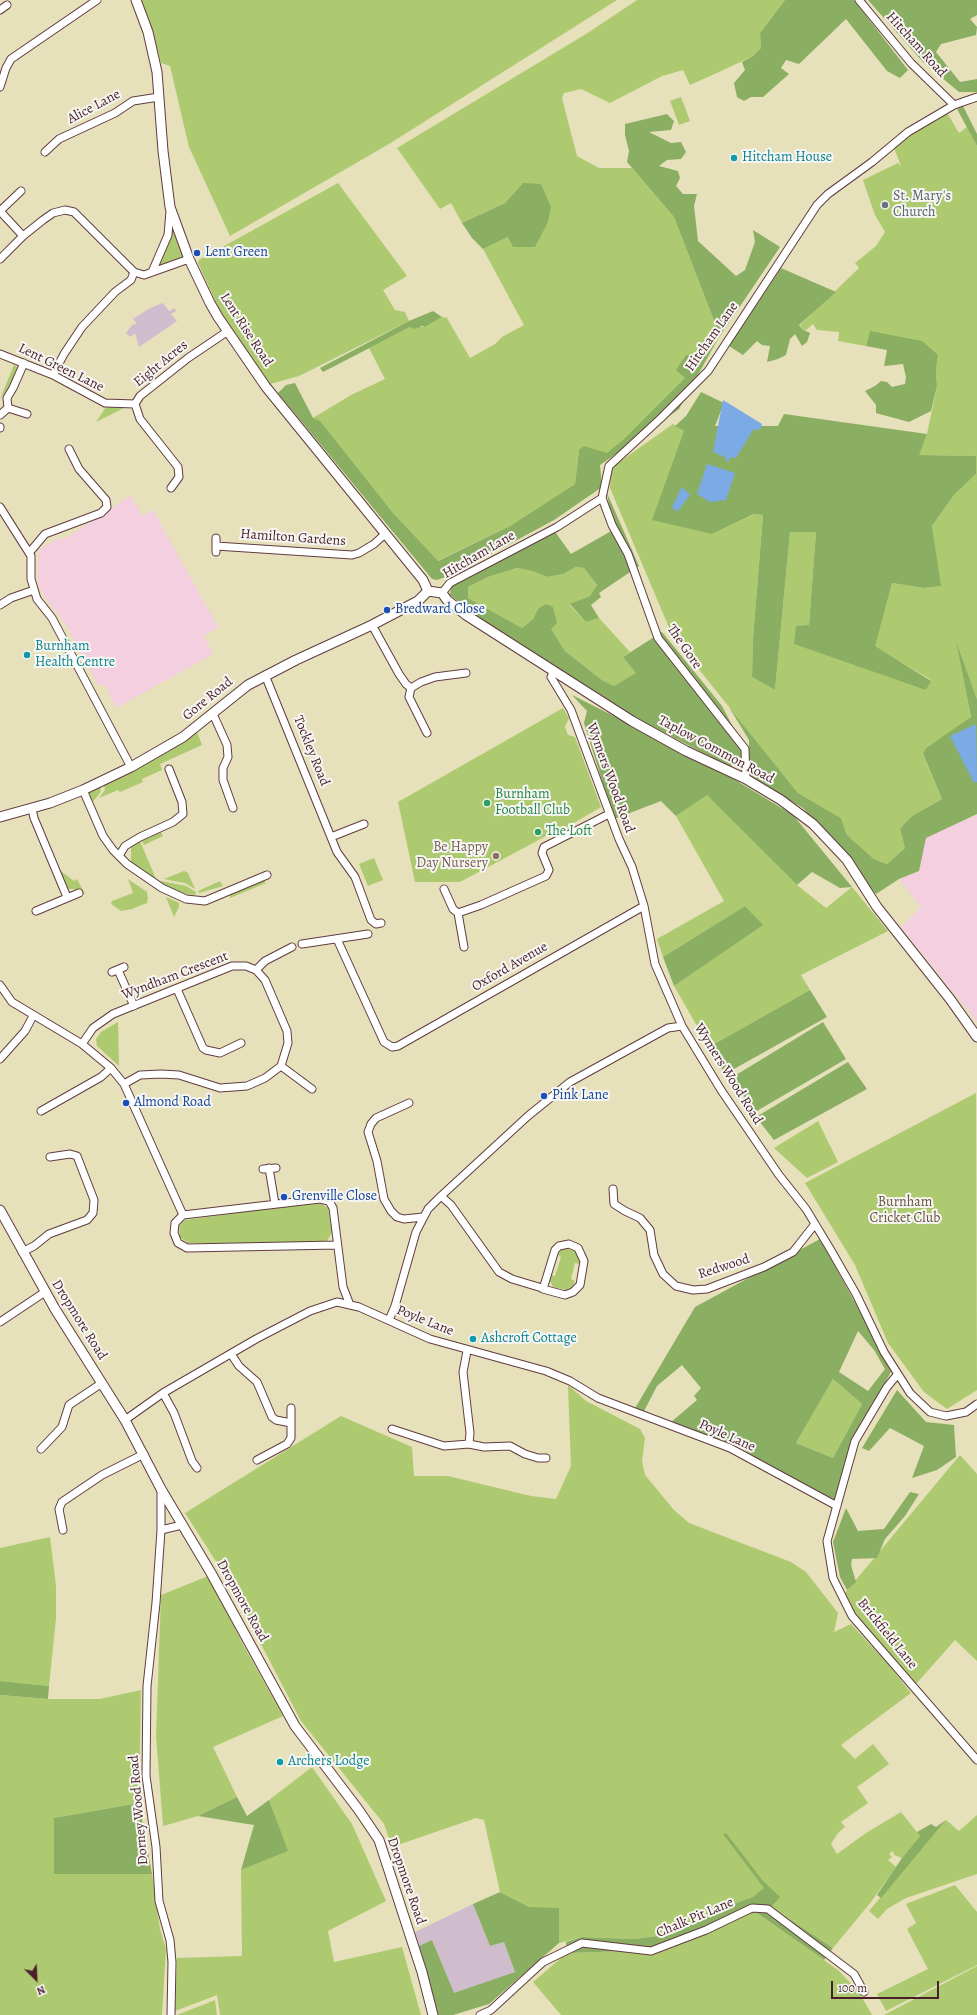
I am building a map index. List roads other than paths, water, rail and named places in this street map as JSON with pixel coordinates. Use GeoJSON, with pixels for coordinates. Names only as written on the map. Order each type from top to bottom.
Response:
{"type":"FeatureCollection","features":[{"type":"Feature","properties":{"kind":"street"},"geometry":{"type":"LineString","coordinates":[[0,87],[6,68],[11,59],[97,0]]}},
{"type":"Feature","properties":{"kind":"street","name":"Lent Rise Road"},"geometry":{"type":"LineString","coordinates":[[136,0],[154,55],[170,207],[189,258],[218,318],[266,387],[423,580],[428,591]]}},
{"type":"Feature","properties":{"kind":"street","name":"Hitcham Road"},"geometry":{"type":"LineString","coordinates":[[859,0],[911,63],[954,105]]}},
{"type":"Feature","properties":{"kind":"street"},"geometry":{"type":"LineString","coordinates":[[0,10],[7,5]]}},
{"type":"Feature","properties":{"kind":"street","name":"Alice Lane"},"geometry":{"type":"LineString","coordinates":[[45,152],[59,140],[114,113],[133,101],[159,97]]}},
{"type":"Feature","properties":{"kind":"street","name":"Hitcham Lane"},"geometry":{"type":"LineString","coordinates":[[442,593],[450,583],[557,527],[602,498],[609,466],[661,418],[708,371],[817,205],[828,194],[872,162],[908,132],[954,105],[977,97]]}},
{"type":"Feature","properties":{"kind":"street"},"geometry":{"type":"LineString","coordinates":[[21,191],[0,210],[23,236]]}},
{"type":"Feature","properties":{"kind":"street"},"geometry":{"type":"LineString","coordinates":[[152,272],[168,234],[170,207]]}},
{"type":"Feature","properties":{"kind":"street"},"geometry":{"type":"LineString","coordinates":[[0,259],[23,236],[53,213],[65,210],[74,212],[134,272],[144,275],[189,258]]}},
{"type":"Feature","properties":{"kind":"street"},"geometry":{"type":"LineString","coordinates":[[53,375],[64,354],[82,327],[115,292],[131,280],[134,272]]}},
{"type":"Feature","properties":{"kind":"street","name":"Eight Acres"},"geometry":{"type":"LineString","coordinates":[[171,488],[179,477],[178,467],[140,419],[136,404],[140,396],[188,358],[228,331]]}},
{"type":"Feature","properties":{"kind":"street","name":"Lent Green Lane"},"geometry":{"type":"LineString","coordinates":[[0,354],[53,375],[105,403],[136,404]]}},
{"type":"Feature","properties":{"kind":"street"},"geometry":{"type":"LineString","coordinates":[[8,408],[6,398],[13,388],[24,363]]}},
{"type":"Feature","properties":{"kind":"street"},"geometry":{"type":"LineString","coordinates":[[8,408],[27,414]]}},
{"type":"Feature","properties":{"kind":"street"},"geometry":{"type":"LineString","coordinates":[[0,415],[8,408]]}},
{"type":"Feature","properties":{"kind":"street"},"geometry":{"type":"LineString","coordinates":[[29,553],[45,534],[101,512],[106,507],[106,500],[79,469],[69,449]]}},
{"type":"Feature","properties":{"kind":"street","name":"The Gore"},"geometry":{"type":"LineString","coordinates":[[602,498],[612,525],[628,554],[658,638],[745,749],[746,779]]}},
{"type":"Feature","properties":{"kind":"street"},"geometry":{"type":"LineString","coordinates":[[0,507],[29,553],[34,590],[37,599],[52,618],[131,767]]}},
{"type":"Feature","properties":{"kind":"street","name":"Hamilton Gardens"},"geometry":{"type":"LineString","coordinates":[[216,545],[352,555],[360,553],[374,544],[385,534]]}},
{"type":"Feature","properties":{"kind":"street"},"geometry":{"type":"LineString","coordinates":[[0,605],[11,598],[34,590]]}},
{"type":"Feature","properties":{"kind":"street"},"geometry":{"type":"LineString","coordinates":[[428,591],[442,593]]}},
{"type":"Feature","properties":{"kind":"street","name":"Gore Road"},"geometry":{"type":"LineString","coordinates":[[0,817],[32,809],[83,790],[131,767],[183,738],[248,685],[265,675],[372,625],[418,600],[428,591]]}},
{"type":"Feature","properties":{"kind":"street","name":"Taplow Common Road"},"geometry":{"type":"LineString","coordinates":[[442,593],[447,600],[466,615],[553,672],[632,721],[686,751],[746,779],[781,800],[813,824],[846,860],[878,907],[950,999],[977,1037]]}},
{"type":"Feature","properties":{"kind":"street"},"geometry":{"type":"LineString","coordinates":[[372,625],[399,674],[411,688]]}},
{"type":"Feature","properties":{"kind":"street","name":"Wymers Wood Road"},"geometry":{"type":"LineString","coordinates":[[553,672],[551,677],[571,710],[592,762],[609,814],[632,867],[644,906],[655,964],[682,1026],[729,1101],[815,1224],[856,1294],[897,1375],[910,1393],[930,1412],[946,1416],[966,1412],[977,1404]]}},
{"type":"Feature","properties":{"kind":"street"},"geometry":{"type":"LineString","coordinates":[[427,733],[409,697],[411,688],[421,682],[435,677],[466,673]]}},
{"type":"Feature","properties":{"kind":"street","name":"Tockley Road"},"geometry":{"type":"LineString","coordinates":[[265,675],[341,861],[355,878],[372,920],[376,924],[381,923]]}},
{"type":"Feature","properties":{"kind":"street"},"geometry":{"type":"LineString","coordinates":[[213,714],[227,745],[228,757],[223,768],[223,780],[233,808]]}},
{"type":"Feature","properties":{"kind":"street"},"geometry":{"type":"LineString","coordinates":[[119,856],[125,846],[173,822],[183,814],[182,802],[169,769]]}},
{"type":"Feature","properties":{"kind":"street"},"geometry":{"type":"LineString","coordinates":[[83,790],[103,836],[119,856],[127,864],[162,888],[186,899],[205,901],[267,875]]}},
{"type":"Feature","properties":{"kind":"street"},"geometry":{"type":"LineString","coordinates":[[32,809],[34,818],[67,897]]}},
{"type":"Feature","properties":{"kind":"street"},"geometry":{"type":"LineString","coordinates":[[458,913],[481,905],[546,876],[549,870],[542,853],[544,846],[609,814]]}},
{"type":"Feature","properties":{"kind":"street"},"geometry":{"type":"LineString","coordinates":[[332,837],[364,824]]}},
{"type":"Feature","properties":{"kind":"street"},"geometry":{"type":"LineString","coordinates":[[444,889],[453,909],[458,913],[464,947]]}},
{"type":"Feature","properties":{"kind":"street"},"geometry":{"type":"LineString","coordinates":[[36,911],[79,893]]}},
{"type":"Feature","properties":{"kind":"street","name":"Oxford Avenue"},"geometry":{"type":"LineString","coordinates":[[337,939],[378,1032],[387,1046],[398,1046],[644,906]]}},
{"type":"Feature","properties":{"kind":"street"},"geometry":{"type":"LineString","coordinates":[[302,944],[368,934]]}},
{"type":"Feature","properties":{"kind":"street"},"geometry":{"type":"LineString","coordinates":[[124,1084],[140,1075],[161,1074],[179,1075],[220,1088],[247,1086],[265,1078],[281,1066],[288,1043],[288,1031],[265,980],[256,970],[265,961],[292,947]]}},
{"type":"Feature","properties":{"kind":"street","name":"Wyndham Crescent"},"geometry":{"type":"LineString","coordinates":[[82,1044],[92,1028],[113,1014],[232,966],[246,966],[256,970]]}},
{"type":"Feature","properties":{"kind":"street"},"geometry":{"type":"LineString","coordinates":[[118,969],[134,1006]]}},
{"type":"Feature","properties":{"kind":"street"},"geometry":{"type":"LineString","coordinates":[[0,985],[12,1002],[33,1016],[82,1044],[111,1068],[124,1084],[183,1215]]}},
{"type":"Feature","properties":{"kind":"street"},"geometry":{"type":"LineString","coordinates":[[178,989],[203,1048],[220,1053],[241,1043]]}},
{"type":"Feature","properties":{"kind":"street"},"geometry":{"type":"LineString","coordinates":[[668,1028],[673,1021],[675,1011]]}},
{"type":"Feature","properties":{"kind":"street"},"geometry":{"type":"LineString","coordinates":[[0,1059],[25,1031],[33,1016]]}},
{"type":"Feature","properties":{"kind":"street"},"geometry":{"type":"LineString","coordinates":[[389,1320],[395,1306],[416,1232],[423,1217],[442,1196],[528,1116],[570,1082],[668,1028],[682,1026]]}},
{"type":"Feature","properties":{"kind":"street"},"geometry":{"type":"LineString","coordinates":[[281,1066],[312,1089]]}},
{"type":"Feature","properties":{"kind":"street"},"geometry":{"type":"LineString","coordinates":[[41,1111],[101,1077],[111,1068]]}},
{"type":"Feature","properties":{"kind":"street"},"geometry":{"type":"LineString","coordinates":[[409,1103],[376,1118],[371,1124],[368,1132],[377,1160],[384,1198],[391,1212],[397,1217],[404,1219],[423,1217]]}},
{"type":"Feature","properties":{"kind":"street"},"geometry":{"type":"LineString","coordinates":[[22,1252],[34,1246],[48,1234],[87,1220],[93,1213],[94,1200],[77,1156],[70,1154],[50,1157]]}},
{"type":"Feature","properties":{"kind":"street"},"geometry":{"type":"LineString","coordinates":[[270,1169],[275,1204]]}},
{"type":"Feature","properties":{"kind":"street","name":"Redwood"},"geometry":{"type":"LineString","coordinates":[[613,1190],[614,1204],[640,1218],[650,1230],[654,1255],[662,1274],[676,1286],[693,1290],[707,1289],[719,1285],[764,1267],[793,1252],[815,1224]]}},
{"type":"Feature","properties":{"kind":"street"},"geometry":{"type":"LineString","coordinates":[[442,1196],[451,1204],[499,1272],[512,1279],[543,1289],[565,1295],[574,1292],[580,1285],[584,1261],[578,1248],[569,1244],[559,1246],[555,1250],[543,1289]]}},
{"type":"Feature","properties":{"kind":"street"},"geometry":{"type":"LineString","coordinates":[[337,1245],[188,1248],[178,1243],[174,1233],[175,1223],[183,1215],[320,1199],[329,1201],[333,1208],[343,1286],[350,1305]]}},
{"type":"Feature","properties":{"kind":"street","name":"Dropmore Road"},"geometry":{"type":"LineString","coordinates":[[0,1211],[45,1292],[125,1420],[161,1489],[211,1573],[294,1726],[358,1809],[379,1840],[422,1972],[433,2015]]}},
{"type":"Feature","properties":{"kind":"street"},"geometry":{"type":"LineString","coordinates":[[125,1420],[163,1394],[232,1354],[310,1311],[338,1302],[343,1286]]}},
{"type":"Feature","properties":{"kind":"street"},"geometry":{"type":"LineString","coordinates":[[0,1322],[45,1292]]}},
{"type":"Feature","properties":{"kind":"street","name":"Poyle Lane"},"geometry":{"type":"LineString","coordinates":[[338,1302],[389,1320],[430,1339],[467,1351],[546,1371],[570,1381],[598,1398],[730,1448],[837,1506]]}},
{"type":"Feature","properties":{"kind":"street"},"geometry":{"type":"LineString","coordinates":[[467,1351],[463,1372],[470,1433],[469,1444]]}},
{"type":"Feature","properties":{"kind":"street"},"geometry":{"type":"LineString","coordinates":[[232,1354],[239,1366],[257,1382],[272,1417],[276,1420],[291,1423]]}},
{"type":"Feature","properties":{"kind":"street","name":"Brickfield Lane"},"geometry":{"type":"LineString","coordinates":[[897,1375],[887,1387],[855,1441],[826,1541],[833,1578],[852,1616],[977,1760]]}},
{"type":"Feature","properties":{"kind":"street"},"geometry":{"type":"LineString","coordinates":[[41,1449],[62,1427],[69,1404],[102,1383]]}},
{"type":"Feature","properties":{"kind":"street"},"geometry":{"type":"LineString","coordinates":[[163,1394],[174,1413],[192,1461],[197,1468]]}},
{"type":"Feature","properties":{"kind":"street"},"geometry":{"type":"LineString","coordinates":[[257,1460],[287,1444],[291,1438],[291,1408]]}},
{"type":"Feature","properties":{"kind":"street"},"geometry":{"type":"LineString","coordinates":[[392,1429],[444,1446],[469,1444],[484,1447],[510,1446],[525,1454],[538,1458],[546,1458]]}},
{"type":"Feature","properties":{"kind":"street"},"geometry":{"type":"LineString","coordinates":[[63,1530],[59,1509],[62,1502],[102,1475],[144,1454]]}},
{"type":"Feature","properties":{"kind":"street","name":"Dorney Wood Road"},"geometry":{"type":"LineString","coordinates":[[161,1489],[161,1530],[156,1603],[147,1686],[146,1776],[156,1847],[158,1901],[171,1947],[171,2015]]}},
{"type":"Feature","properties":{"kind":"street"},"geometry":{"type":"LineString","coordinates":[[161,1530],[182,1526]]}},
{"type":"Feature","properties":{"kind":"street","name":"Chalk Pit Lane"},"geometry":{"type":"LineString","coordinates":[[480,2015],[491,2010],[543,1962],[582,1943],[651,1951],[706,1930],[752,1908],[768,1909],[854,1974],[864,1992]]}},
{"type":"Feature","properties":{"kind":"water"},"geometry":{"type":"Polygon","coordinates":[[[723,400],[762,424],[761,429],[753,430],[736,458],[730,457],[729,461],[726,461],[725,457],[713,452],[723,400]]]}},
{"type":"Feature","properties":{"kind":"water"},"geometry":{"type":"Polygon","coordinates":[[[707,464],[735,473],[726,500],[710,502],[697,494],[707,464]]]}},
{"type":"Feature","properties":{"kind":"water"},"geometry":{"type":"Polygon","coordinates":[[[682,487],[690,495],[677,512],[672,507],[682,487]]]}},
{"type":"Feature","properties":{"kind":"water"},"geometry":{"type":"Polygon","coordinates":[[[976,724],[977,782],[974,783],[950,736],[976,724]]]}},
{"type":"Feature","properties":{"kind":"place","name":"Hitcham House"},"geometry":{"type":"Point","coordinates":[734,158]}},
{"type":"Feature","properties":{"kind":"place","name":"St. Mary's Church"},"geometry":{"type":"Point","coordinates":[885,205]}},
{"type":"Feature","properties":{"kind":"place","name":"Lent Green"},"geometry":{"type":"Point","coordinates":[197,253]}},
{"type":"Feature","properties":{"kind":"place","name":"Bredward Close"},"geometry":{"type":"Point","coordinates":[387,610]}},
{"type":"Feature","properties":{"kind":"place","name":"Burnham Health Centre"},"geometry":{"type":"Point","coordinates":[27,655]}},
{"type":"Feature","properties":{"kind":"place","name":"Burnham Football Club"},"geometry":{"type":"Point","coordinates":[487,803]}},
{"type":"Feature","properties":{"kind":"place","name":"The Loft"},"geometry":{"type":"Point","coordinates":[538,832]}},
{"type":"Feature","properties":{"kind":"place","name":"Be Happy Day Nursery"},"geometry":{"type":"Point","coordinates":[496,856]}},
{"type":"Feature","properties":{"kind":"place","name":"Pink Lane"},"geometry":{"type":"Point","coordinates":[544,1096]}},
{"type":"Feature","properties":{"kind":"place","name":"Almond Road"},"geometry":{"type":"Point","coordinates":[126,1103]}},
{"type":"Feature","properties":{"kind":"place","name":"Grenville Close"},"geometry":{"type":"Point","coordinates":[284,1197]}},
{"type":"Feature","properties":{"kind":"place","name":"Ashcroft Cottage"},"geometry":{"type":"Point","coordinates":[473,1339]}},
{"type":"Feature","properties":{"kind":"place","name":"Archers Lodge"},"geometry":{"type":"Point","coordinates":[280,1762]}},
{"type":"Feature","properties":{"kind":"park label","name":"Burnham Cricket Club"},"geometry":{"type":"Point","coordinates":[905,1212]}}]}
